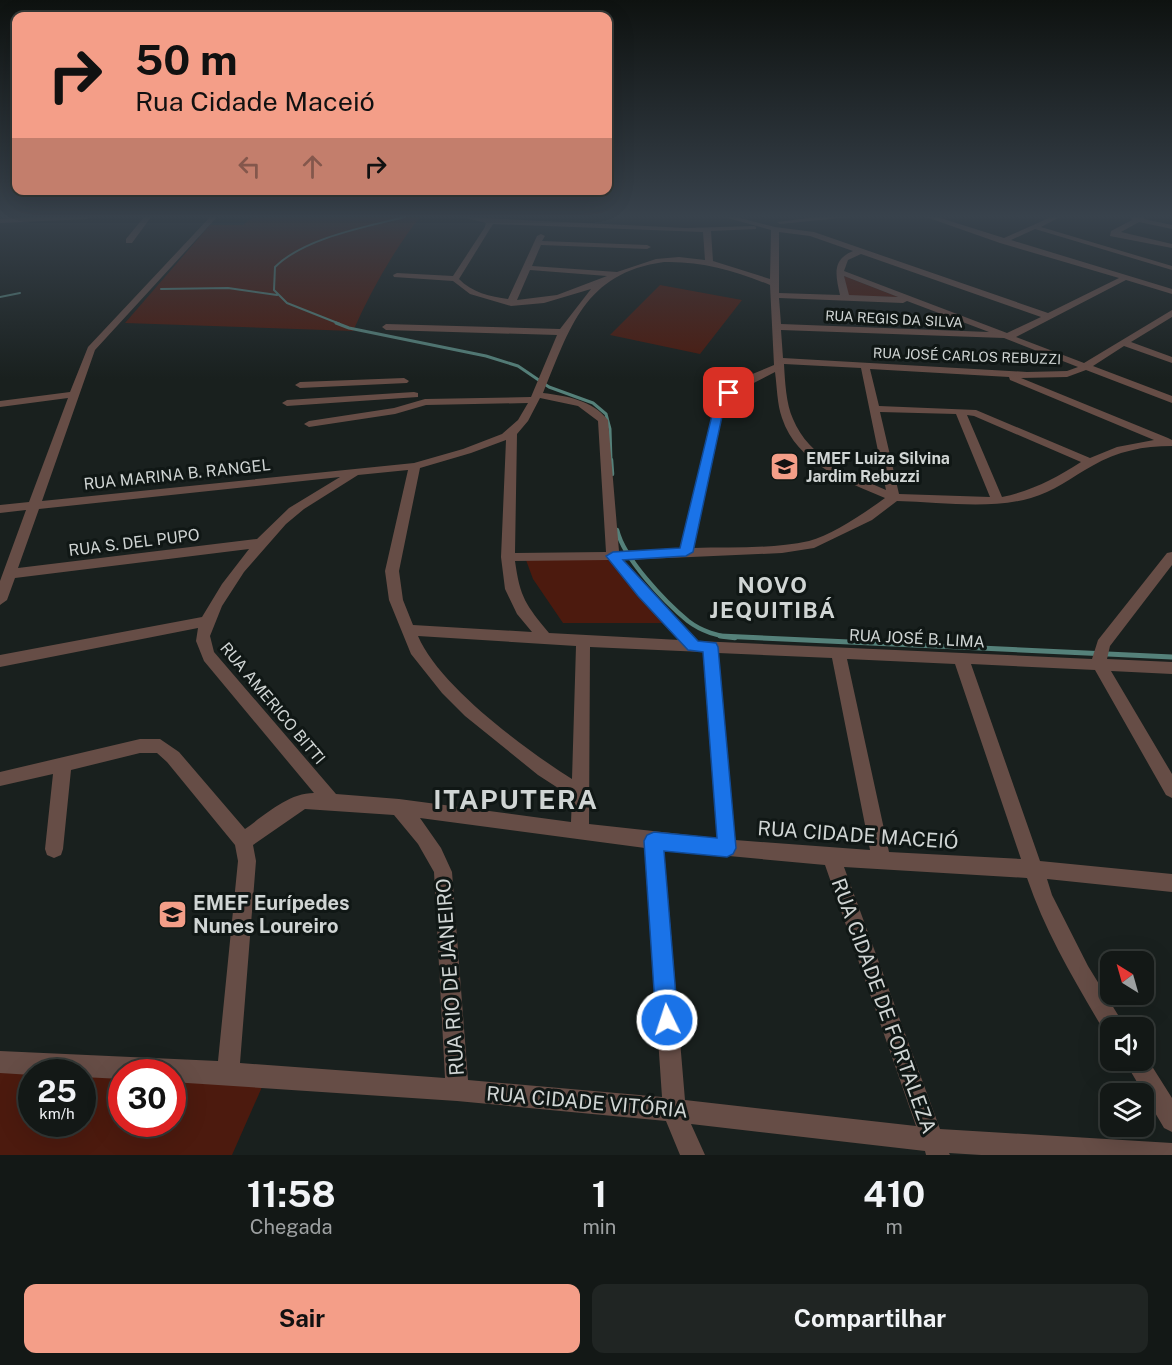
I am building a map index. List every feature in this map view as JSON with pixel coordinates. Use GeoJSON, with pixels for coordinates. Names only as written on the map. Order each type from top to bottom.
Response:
{"type":"FeatureCollection","features":[{"type":"Feature","properties":{"kind":"street"},"geometry":{"type":"LineString","coordinates":[[0,600],[76,394],[86,358],[98,340],[163,271]]}},
{"type":"Feature","properties":{"kind":"street"},"geometry":{"type":"LineString","coordinates":[[455,279],[460,271]]}},
{"type":"Feature","properties":{"kind":"street"},"geometry":{"type":"LineString","coordinates":[[512,303],[527,271]]}},
{"type":"Feature","properties":{"kind":"street"},"geometry":{"type":"LineString","coordinates":[[577,271],[616,274]]}},
{"type":"Feature","properties":{"kind":"street"},"geometry":{"type":"LineString","coordinates":[[397,275],[455,279],[463,288],[472,292],[512,303],[556,298],[624,271]]}},
{"type":"Feature","properties":{"kind":"street"},"geometry":{"type":"LineString","coordinates":[[738,271],[775,290],[845,298],[914,300]]}},
{"type":"Feature","properties":{"kind":"street"},"geometry":{"type":"LineString","coordinates":[[775,271],[779,364],[787,418],[806,450],[846,477],[894,497],[998,501],[1029,495],[1049,487],[1090,462],[1121,449],[1145,443],[1171,442]]}},
{"type":"Feature","properties":{"kind":"street"},"geometry":{"type":"LineString","coordinates":[[918,271],[1050,317]]}},
{"type":"Feature","properties":{"kind":"street"},"geometry":{"type":"LineString","coordinates":[[1102,271],[1172,292]]}},
{"type":"Feature","properties":{"kind":"street"},"geometry":{"type":"LineString","coordinates":[[840,272],[845,298]]}},
{"type":"Feature","properties":{"kind":"street"},"geometry":{"type":"LineString","coordinates":[[840,272],[1172,400]]}},
{"type":"Feature","properties":{"kind":"street"},"geometry":{"type":"LineString","coordinates":[[1010,336],[1125,278]]}},
{"type":"Feature","properties":{"kind":"street"},"geometry":{"type":"LineString","coordinates":[[1154,286],[1163,281]]}},
{"type":"Feature","properties":{"kind":"street"},"geometry":{"type":"LineString","coordinates":[[544,638],[522,610],[512,589],[508,557],[512,432],[535,397],[562,332],[601,282]]}},
{"type":"Feature","properties":{"kind":"street","name":"RUA JOSÉ CARLOS REBUZZI"},"geometry":{"type":"LineString","coordinates":[[779,364],[865,366],[1002,374],[1067,374],[1086,366],[1172,313]]}},
{"type":"Feature","properties":{"kind":"street"},"geometry":{"type":"LineString","coordinates":[[386,327],[562,332]]}},
{"type":"Feature","properties":{"kind":"street","name":"RUA REGIS DA SILVA"},"geometry":{"type":"LineString","coordinates":[[777,327],[1010,336]]}},
{"type":"Feature","properties":{"kind":"street"},"geometry":{"type":"LineString","coordinates":[[1124,343],[1172,360]]}},
{"type":"Feature","properties":{"kind":"street"},"geometry":{"type":"LineString","coordinates":[[686,552],[719,407],[729,393],[748,379],[779,364]]}},
{"type":"Feature","properties":{"kind":"street"},"geometry":{"type":"LineString","coordinates":[[865,366],[894,497]]}},
{"type":"Feature","properties":{"kind":"street"},"geometry":{"type":"LineString","coordinates":[[397,372],[414,395],[425,402]]}},
{"type":"Feature","properties":{"kind":"street"},"geometry":{"type":"LineString","coordinates":[[1002,374],[1171,442]]}},
{"type":"Feature","properties":{"kind":"street"},"geometry":{"type":"LineString","coordinates":[[300,385],[404,381]]}},
{"type":"Feature","properties":{"kind":"street"},"geometry":{"type":"LineString","coordinates":[[0,405],[76,394]]}},
{"type":"Feature","properties":{"kind":"street"},"geometry":{"type":"LineString","coordinates":[[287,403],[414,395]]}},
{"type":"Feature","properties":{"kind":"street"},"geometry":{"type":"LineString","coordinates":[[309,424],[395,411],[425,402],[535,397],[582,404],[596,411],[603,420],[613,556],[643,592],[702,646],[727,848]]}},
{"type":"Feature","properties":{"kind":"street"},"geometry":{"type":"LineString","coordinates":[[873,408],[960,411],[1001,422],[1090,462]]}},
{"type":"Feature","properties":{"kind":"street"},"geometry":{"type":"LineString","coordinates":[[960,411],[998,501]]}},
{"type":"Feature","properties":{"kind":"street","name":"RUA MARINA B. RANGEL"},"geometry":{"type":"LineString","coordinates":[[0,509],[415,466],[456,454],[512,432]]}},
{"type":"Feature","properties":{"kind":"street"},"geometry":{"type":"LineString","coordinates":[[415,466],[392,571],[396,600],[418,654],[447,689],[535,762],[581,794]]}},
{"type":"Feature","properties":{"kind":"street"},"geometry":{"type":"LineString","coordinates":[[0,661],[207,621],[229,586],[261,543],[295,509],[357,473]]}},
{"type":"Feature","properties":{"kind":"street"},"geometry":{"type":"LineString","coordinates":[[508,557],[613,556],[782,549],[814,544],[868,516],[894,497]]}},
{"type":"Feature","properties":{"kind":"street","name":"RUA S. DEL PUPO"},"geometry":{"type":"LineString","coordinates":[[10,574],[261,543]]}},
{"type":"Feature","properties":{"kind":"street"},"geometry":{"type":"LineString","coordinates":[[1172,555],[1103,644],[1099,656],[1101,667],[1172,790]]}},
{"type":"Feature","properties":{"kind":"street","name":"RUA AMERICO BITTI"},"geometry":{"type":"LineString","coordinates":[[207,621],[202,638],[209,657],[331,801]]}},
{"type":"Feature","properties":{"kind":"street","name":"RUA JOSÉ B. LIMA"},"geometry":{"type":"LineString","coordinates":[[409,630],[583,641],[838,651],[1101,667],[1172,668]]}},
{"type":"Feature","properties":{"kind":"street"},"geometry":{"type":"LineString","coordinates":[[580,831],[583,641]]}},
{"type":"Feature","properties":{"kind":"street"},"geometry":{"type":"LineString","coordinates":[[838,651],[881,860]]}},
{"type":"Feature","properties":{"kind":"street"},"geometry":{"type":"LineString","coordinates":[[961,658],[1033,869],[1057,927],[1109,1017]]}},
{"type":"Feature","properties":{"kind":"street"},"geometry":{"type":"LineString","coordinates":[[0,779],[140,746],[160,747],[173,757],[243,841],[247,861],[228,1073]]}},
{"type":"Feature","properties":{"kind":"street"},"geometry":{"type":"LineString","coordinates":[[54,849],[63,763]]}},
{"type":"Feature","properties":{"kind":"street","name":"RUA CIDADE MACEIÓ"},"geometry":{"type":"LineString","coordinates":[[243,841],[303,801],[331,801],[399,807],[654,841],[831,857],[1033,869],[1172,883]]}},
{"type":"Feature","properties":{"kind":"street","name":"RUA RIO DE JANEIRO"},"geometry":{"type":"LineString","coordinates":[[399,807],[425,837],[437,855],[443,872],[458,1090]]}},
{"type":"Feature","properties":{"kind":"street"},"geometry":{"type":"LineString","coordinates":[[654,841],[674,1110],[693,1155]]}},
{"type":"Feature","properties":{"kind":"street","name":"RUA CIDADE DE FORTALEZA"},"geometry":{"type":"LineString","coordinates":[[831,857],[935,1148]]}},
{"type":"Feature","properties":{"kind":"street","name":"RUA CIDADE VITÓRIA"},"geometry":{"type":"LineString","coordinates":[[0,1062],[228,1073],[458,1090],[674,1110],[935,1148],[1172,1155]]}},
{"type":"Feature","properties":{"kind":"street"},"geometry":{"type":"LineString","coordinates":[[1142,1071],[1172,1120]]}},
{"type":"Feature","properties":{"kind":"shaded area"},"geometry":{"type":"Polygon","coordinates":[[[170,271],[384,271],[353,331],[125,323],[170,271]]]}},
{"type":"Feature","properties":{"kind":"shaded area"},"geometry":{"type":"Polygon","coordinates":[[[844,276],[898,297],[846,296],[844,276]]]}},
{"type":"Feature","properties":{"kind":"shaded area"},"geometry":{"type":"Polygon","coordinates":[[[660,285],[742,300],[700,354],[610,335],[660,285]]]}},
{"type":"Feature","properties":{"kind":"shaded area"},"geometry":{"type":"Polygon","coordinates":[[[613,555],[682,623],[563,623],[533,579],[526,560],[613,555]]]}},
{"type":"Feature","properties":{"kind":"shaded area"},"geometry":{"type":"Polygon","coordinates":[[[0,1068],[18,1069],[18,1137],[96,1137],[96,1075],[108,1075],[108,1137],[186,1137],[186,1081],[262,1087],[232,1155],[0,1155],[0,1068]]]}},
{"type":"Feature","properties":{"kind":"waterway"},"geometry":{"type":"LineString","coordinates":[[275,271],[274,290],[287,303],[340,324]]}},
{"type":"Feature","properties":{"kind":"waterway"},"geometry":{"type":"LineString","coordinates":[[161,289],[228,288],[277,295]]}},
{"type":"Feature","properties":{"kind":"waterway"},"geometry":{"type":"LineString","coordinates":[[0,297],[20,293]]}},
{"type":"Feature","properties":{"kind":"waterway"},"geometry":{"type":"LineString","coordinates":[[336,323],[349,328],[486,356],[518,366],[549,387],[593,403],[606,414],[610,429],[611,461]]}},
{"type":"Feature","properties":{"kind":"waterway"},"geometry":{"type":"LineString","coordinates":[[611,460],[612,474]]}},
{"type":"Feature","properties":{"kind":"waterway"},"geometry":{"type":"LineString","coordinates":[[617,530],[636,567],[657,592],[693,625],[704,631],[724,636]]}},
{"type":"Feature","properties":{"kind":"waterway"},"geometry":{"type":"LineString","coordinates":[[720,636],[724,636]]}},
{"type":"Feature","properties":{"kind":"waterway"},"geometry":{"type":"LineString","coordinates":[[724,636],[1172,657]]}},
{"type":"Feature","properties":{"kind":"waterway"},"geometry":{"type":"LineString","coordinates":[[724,636],[735,638]]}},
{"type":"Feature","properties":{"kind":"place","name":"EMEF Luiza Silvina Jardim Rebuzzi"},"geometry":{"type":"Point","coordinates":[785,467]}},
{"type":"Feature","properties":{"kind":"place","name":"EMEF Eurípedes Nunes Loureiro"},"geometry":{"type":"Point","coordinates":[172,914]}},
{"type":"Feature","properties":{"kind":"district","name":"NOVO JEQUITIBÁ"},"geometry":{"type":"Point","coordinates":[773,598]}},
{"type":"Feature","properties":{"kind":"district","name":"ITAPUTERA"},"geometry":{"type":"Point","coordinates":[516,800]}},
{"type":"Feature","properties":{"kind":"route"},"geometry":{"type":"LineString","coordinates":[[667,1020],[654,841],[727,848],[710,647],[694,646],[613,556],[686,552],[719,407],[729,393]]}}]}
